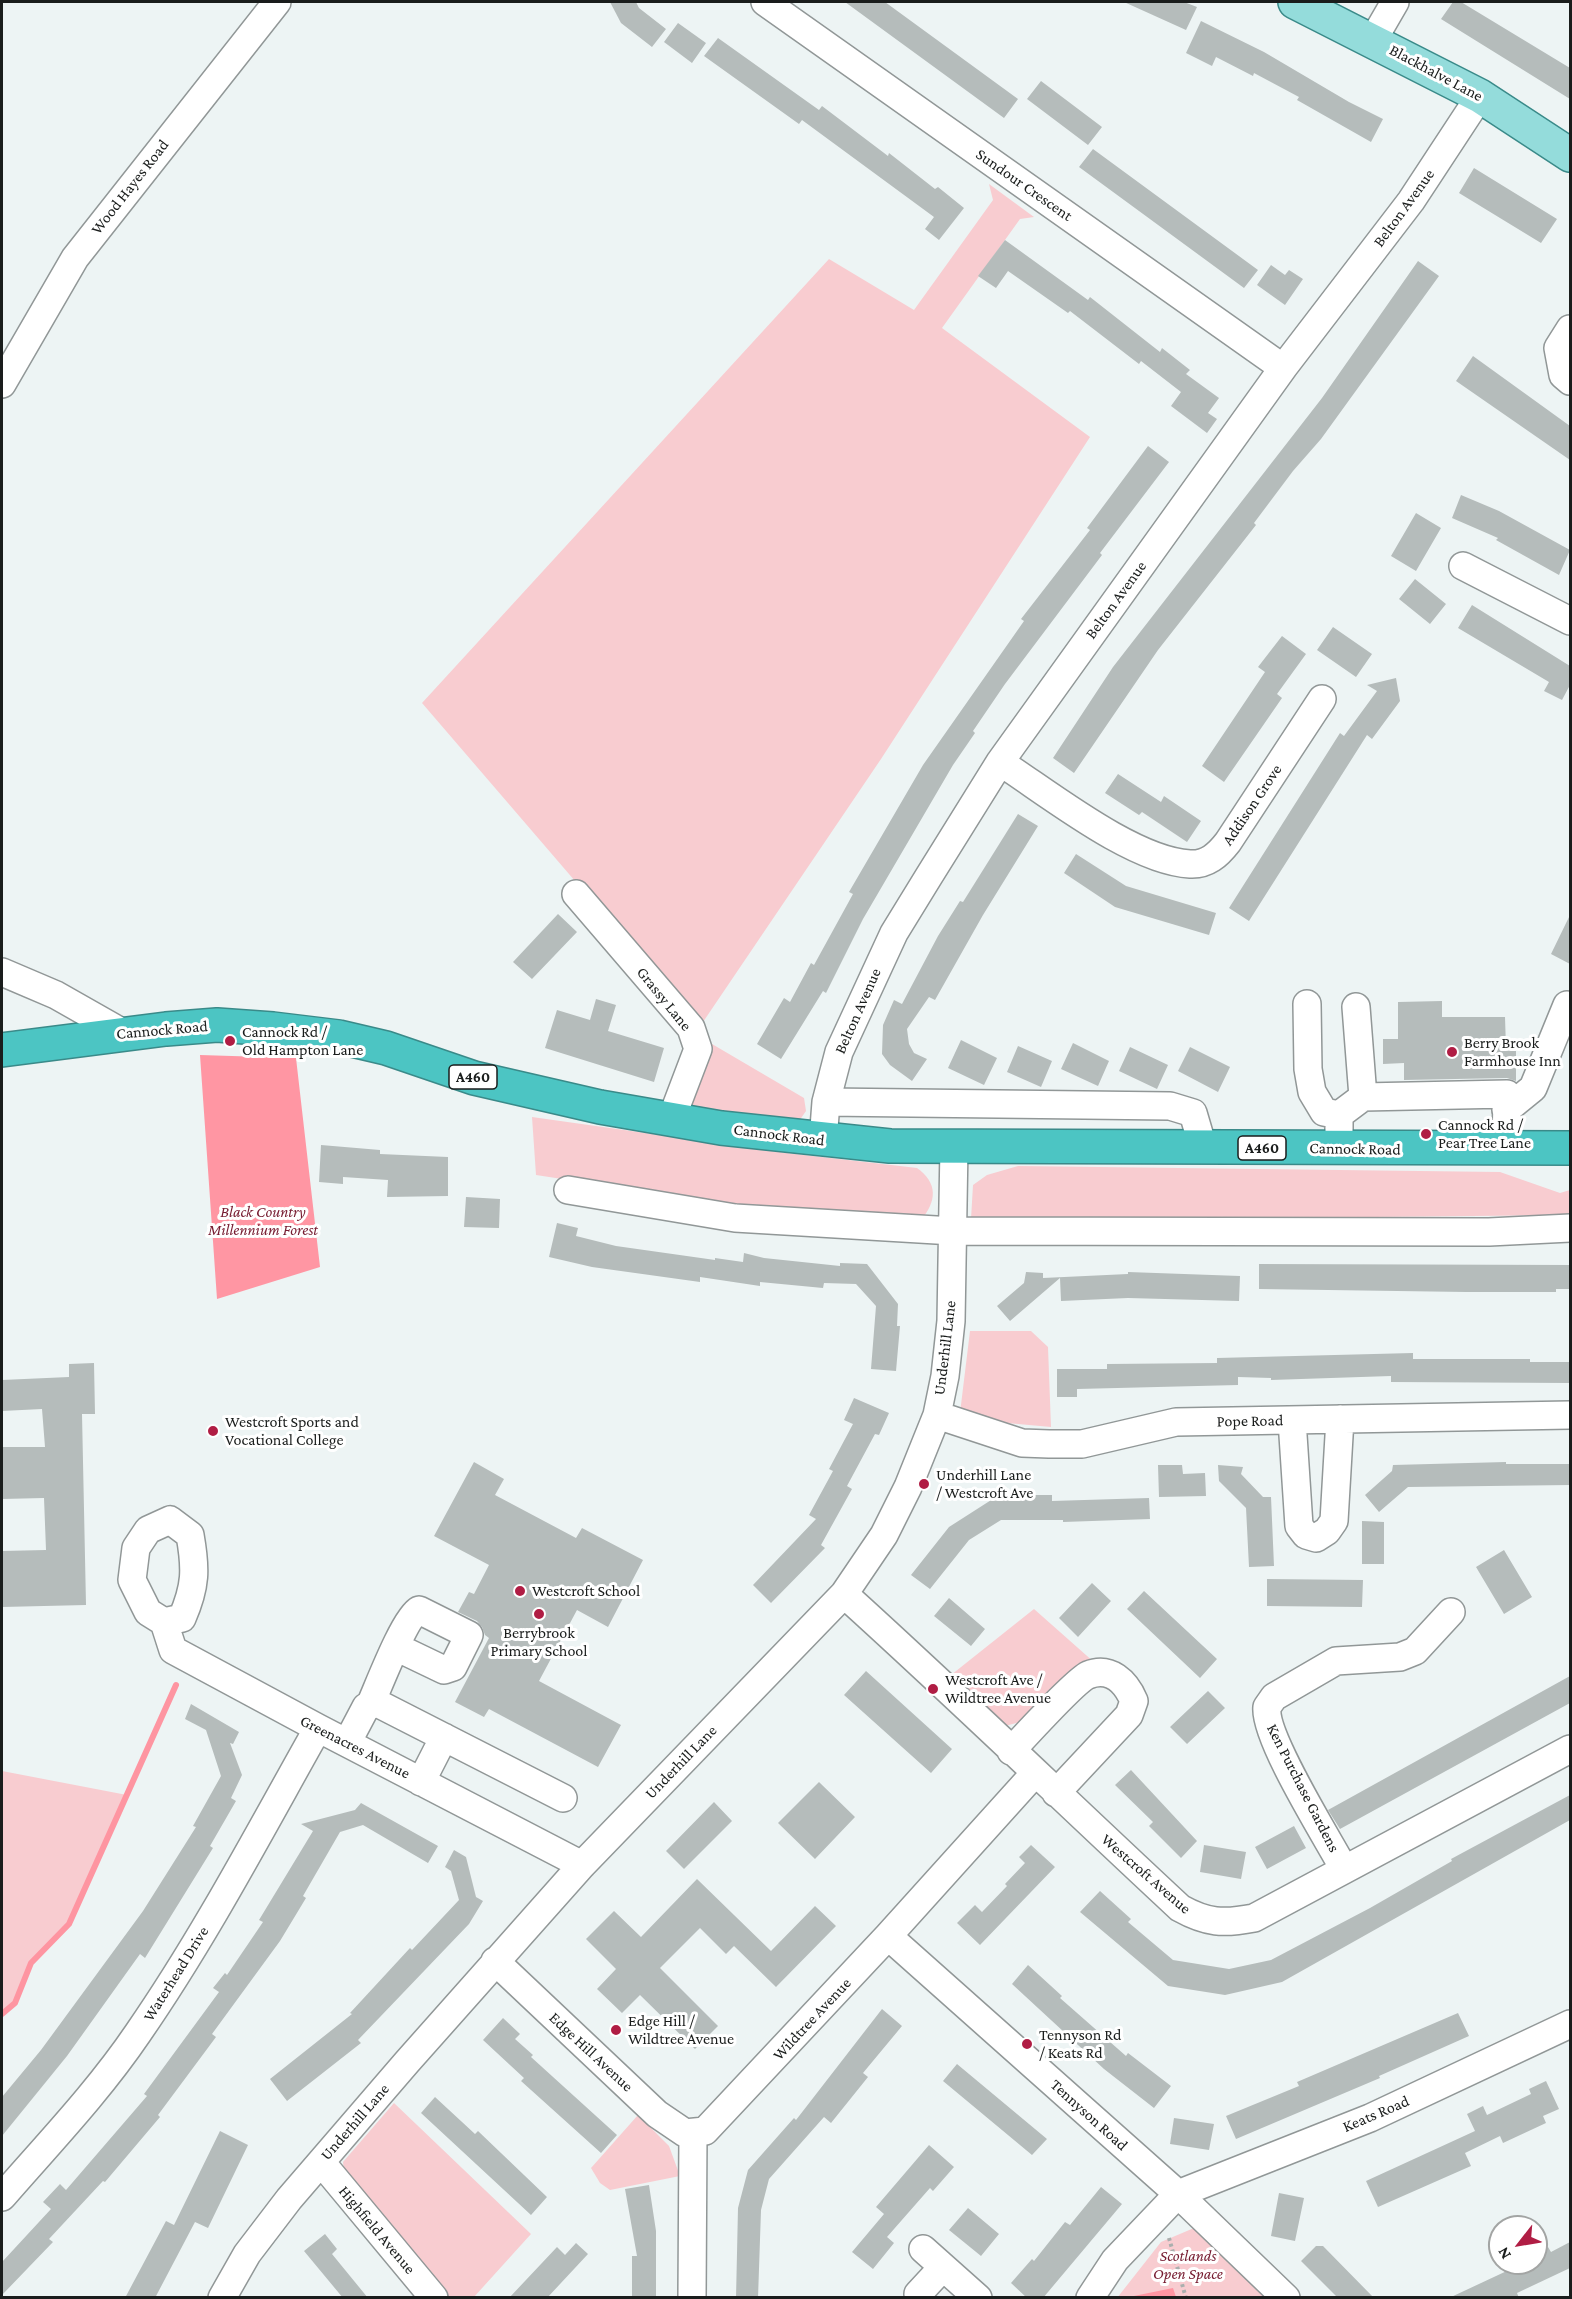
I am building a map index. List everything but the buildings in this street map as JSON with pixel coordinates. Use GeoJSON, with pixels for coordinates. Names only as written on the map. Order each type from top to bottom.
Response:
{"type":"FeatureCollection","features":[{"type":"Feature","properties":{"kind":"highway","name":"Cannock Road"},"geometry":{"type":"LineString","coordinates":[[2,1050],[123,1033],[217,1026],[273,1029],[339,1037],[386,1048],[474,1078],[533,1094],[671,1120],[823,1141],[890,1146],[1506,1150],[1570,1148]]}},
{"type":"Feature","properties":{"kind":"main road","name":"Blackhalve Lane"},"geometry":{"type":"LineString","coordinates":[[1295,2],[1374,40],[1480,96],[1570,155]]}},
{"type":"Feature","properties":{"kind":"street","name":"Wood Hayes Road"},"geometry":{"type":"LineString","coordinates":[[2,384],[75,258],[277,2]]}},
{"type":"Feature","properties":{"kind":"street","name":"Sundour Crescent"},"geometry":{"type":"LineString","coordinates":[[765,2],[1283,368]]}},
{"type":"Feature","properties":{"kind":"street"},"geometry":{"type":"LineString","coordinates":[[1374,40],[1395,2]]}},
{"type":"Feature","properties":{"kind":"street","name":"Belton Avenue"},"geometry":{"type":"LineString","coordinates":[[823,1141],[826,1102],[839,1052],[894,933],[1000,762],[1283,368],[1412,201],[1480,96]]}},
{"type":"Feature","properties":{"kind":"street"},"geometry":{"type":"LineString","coordinates":[[1570,329],[1558,348],[1563,375],[1570,381]]}},
{"type":"Feature","properties":{"kind":"street"},"geometry":{"type":"LineString","coordinates":[[1463,566],[1570,621]]}},
{"type":"Feature","properties":{"kind":"street","name":"Addison Grove"},"geometry":{"type":"LineString","coordinates":[[1000,762],[1116,837],[1147,852],[1190,864],[1204,862],[1217,856],[1228,842],[1326,692]]}},
{"type":"Feature","properties":{"kind":"street","name":"Grassy Lane"},"geometry":{"type":"LineString","coordinates":[[576,894],[691,1028],[698,1049],[671,1120]]}},
{"type":"Feature","properties":{"kind":"street"},"geometry":{"type":"LineString","coordinates":[[2,972],[56,995],[123,1033]]}},
{"type":"Feature","properties":{"kind":"street"},"geometry":{"type":"LineString","coordinates":[[1307,1004],[1308,1069],[1312,1092],[1324,1112],[1339,1115],[1363,1097],[1507,1094],[1506,1150]]}},
{"type":"Feature","properties":{"kind":"street"},"geometry":{"type":"LineString","coordinates":[[1506,1110],[1533,1088],[1567,1005]]}},
{"type":"Feature","properties":{"kind":"street"},"geometry":{"type":"LineString","coordinates":[[1356,1007],[1363,1097]]}},
{"type":"Feature","properties":{"kind":"street"},"geometry":{"type":"LineString","coordinates":[[826,1102],[1170,1106],[1193,1113],[1203,1147]]}},
{"type":"Feature","properties":{"kind":"street"},"geometry":{"type":"LineString","coordinates":[[1339,1115],[1339,1148]]}},
{"type":"Feature","properties":{"kind":"street","name":"Underhill Lane"},"geometry":{"type":"LineString","coordinates":[[222,2298],[248,2254],[321,2162],[495,1961],[582,1865],[844,1594],[894,1516],[937,1415],[951,1321],[954,1146]]}},
{"type":"Feature","properties":{"kind":"street"},"geometry":{"type":"LineString","coordinates":[[568,1190],[735,1218],[954,1231],[1489,1232],[1570,1228]]}},
{"type":"Feature","properties":{"kind":"street","name":"Pope Road"},"geometry":{"type":"LineString","coordinates":[[937,1415],[1022,1443],[1049,1444],[1082,1444],[1176,1422],[1570,1415]]}},
{"type":"Feature","properties":{"kind":"street"},"geometry":{"type":"LineString","coordinates":[[1292,1420],[1299,1526],[1306,1535],[1316,1538],[1327,1531],[1334,1521],[1340,1419]]}},
{"type":"Feature","properties":{"kind":"street","name":"Westcroft Avenue"},"geometry":{"type":"LineString","coordinates":[[844,1594],[940,1681],[1011,1751],[1180,1908],[1200,1919],[1216,1922],[1254,1918],[1570,1749]]}},
{"type":"Feature","properties":{"kind":"street","name":"Ken Purchase Gardens"},"geometry":{"type":"LineString","coordinates":[[1344,1869],[1285,1760],[1269,1724],[1267,1707],[1274,1697],[1336,1661],[1400,1657],[1415,1652],[1451,1612]]}},
{"type":"Feature","properties":{"kind":"street","name":"Greenacres Avenue"},"geometry":{"type":"LineString","coordinates":[[156,1617],[173,1650],[582,1865]]}},
{"type":"Feature","properties":{"kind":"street"},"geometry":{"type":"LineString","coordinates":[[347,1743],[371,1704],[396,1647]]}},
{"type":"Feature","properties":{"kind":"street"},"geometry":{"type":"LineString","coordinates":[[1011,1751],[1086,1676],[1104,1672],[1118,1678],[1129,1689],[1134,1701],[1129,1715],[1056,1793]]}},
{"type":"Feature","properties":{"kind":"street"},"geometry":{"type":"LineString","coordinates":[[371,1704],[377,1703],[563,1798]]}},
{"type":"Feature","properties":{"kind":"street","name":"Waterhead Drive"},"geometry":{"type":"LineString","coordinates":[[2,2197],[68,2122],[137,2035],[193,1949],[318,1728]]}},
{"type":"Feature","properties":{"kind":"street"},"geometry":{"type":"LineString","coordinates":[[421,1782],[444,1737]]}},
{"type":"Feature","properties":{"kind":"street","name":"Wildtree Avenue"},"geometry":{"type":"LineString","coordinates":[[693,2133],[705,2131],[720,2117],[1035,1773]]}},
{"type":"Feature","properties":{"kind":"street","name":"Tennyson Road"},"geometry":{"type":"LineString","coordinates":[[888,1936],[1170,2202],[1286,2298]]}},
{"type":"Feature","properties":{"kind":"street","name":"Edge Hill Avenue"},"geometry":{"type":"LineString","coordinates":[[495,1961],[657,2114],[684,2133],[693,2133]]}},
{"type":"Feature","properties":{"kind":"street","name":"Keats Road"},"geometry":{"type":"LineString","coordinates":[[1170,2202],[1370,2118],[1570,2024]]}},
{"type":"Feature","properties":{"kind":"street"},"geometry":{"type":"LineString","coordinates":[[692,2298],[693,2133]]}},
{"type":"Feature","properties":{"kind":"street","name":"Highfield Avenue"},"geometry":{"type":"LineString","coordinates":[[321,2162],[434,2298]]}},
{"type":"Feature","properties":{"kind":"street"},"geometry":{"type":"LineString","coordinates":[[1090,2298],[1115,2260],[1170,2202]]}},
{"type":"Feature","properties":{"kind":"street"},"geometry":{"type":"LineString","coordinates":[[923,2248],[978,2298]]}},
{"type":"Feature","properties":{"kind":"street"},"geometry":{"type":"LineString","coordinates":[[918,2294],[942,2267]]}},
{"type":"Feature","properties":{"kind":"path"},"geometry":{"type":"LineString","coordinates":[[1170,2202],[1186,2298]]}},
{"type":"Feature","properties":{"kind":"green space"},"geometry":{"type":"Polygon","coordinates":[[[989,184],[1034,217],[1020,219],[942,328],[1090,437],[881,759],[703,1022],[575,881],[422,703],[829,259],[914,310],[993,200],[989,184]]]}},
{"type":"Feature","properties":{"kind":"green space"},"geometry":{"type":"Polygon","coordinates":[[[712,1044],[804,1098],[806,1111],[797,1124],[686,1107],[712,1044]]]}},
{"type":"Feature","properties":{"kind":"green space","name":"Black Country Millennium Forest"},"geometry":{"type":"Polygon","coordinates":[[[200,1055],[296,1058],[320,1267],[217,1299],[200,1055]]]}},
{"type":"Feature","properties":{"kind":"green space"},"geometry":{"type":"Polygon","coordinates":[[[532,1117],[787,1153],[917,1168],[932,1186],[932,1199],[921,1220],[778,1212],[536,1175],[532,1117]]]}},
{"type":"Feature","properties":{"kind":"green space"},"geometry":{"type":"Polygon","coordinates":[[[1018,1166],[1500,1172],[1560,1193],[1570,1190],[1570,1215],[983,1221],[971,1219],[973,1185],[987,1175],[1018,1166]]]}},
{"type":"Feature","properties":{"kind":"green space"},"geometry":{"type":"Polygon","coordinates":[[[970,1331],[1031,1331],[1048,1347],[1051,1427],[974,1420],[960,1413],[970,1331]]]}},
{"type":"Feature","properties":{"kind":"green space"},"geometry":{"type":"Polygon","coordinates":[[[1034,1609],[1095,1663],[1020,1722],[1005,1726],[951,1675],[1034,1609]]]}},
{"type":"Feature","properties":{"kind":"green space"},"geometry":{"type":"Polygon","coordinates":[[[2,1771],[127,1795],[69,1924],[31,1963],[15,2003],[2,2014],[2,1771]]]}},
{"type":"Feature","properties":{"kind":"green space"},"geometry":{"type":"Polygon","coordinates":[[[394,2103],[531,2234],[474,2297],[444,2297],[345,2179],[343,2162],[394,2103]]]}},
{"type":"Feature","properties":{"kind":"green space"},"geometry":{"type":"Polygon","coordinates":[[[638,2115],[669,2146],[680,2176],[610,2190],[600,2183],[591,2168],[638,2115]]]}},
{"type":"Feature","properties":{"kind":"green space","name":"Scotlands Open Space"},"geometry":{"type":"Polygon","coordinates":[[[1194,2228],[1274,2298],[1117,2298],[1161,2242],[1194,2228]]]}},
{"type":"Feature","properties":{"kind":"green space"},"geometry":{"type":"Polygon","coordinates":[[[1173,2288],[1176,2297],[1129,2297],[1173,2288]]]}},
{"type":"Feature","properties":{"kind":"waterway"},"geometry":{"type":"LineString","coordinates":[[2,2014],[15,2003],[31,1963],[69,1924],[176,1685]]}},
{"type":"Feature","properties":{"kind":"place","name":"Cannock Rd / Old Hampton Lane"},"geometry":{"type":"Point","coordinates":[230,1041]}},
{"type":"Feature","properties":{"kind":"place","name":"Berry Brook Farmhouse Inn"},"geometry":{"type":"Point","coordinates":[1452,1052]}},
{"type":"Feature","properties":{"kind":"place","name":"Cannock Rd / Pear Tree Lane"},"geometry":{"type":"Point","coordinates":[1426,1134]}},
{"type":"Feature","properties":{"kind":"place","name":"Westcroft Sports and Vocational College"},"geometry":{"type":"Point","coordinates":[213,1431]}},
{"type":"Feature","properties":{"kind":"place","name":"Underhill Lane / Westcroft Ave"},"geometry":{"type":"Point","coordinates":[924,1484]}},
{"type":"Feature","properties":{"kind":"place","name":"Westcroft School"},"geometry":{"type":"Point","coordinates":[520,1591]}},
{"type":"Feature","properties":{"kind":"place","name":"Berrybrook Primary School"},"geometry":{"type":"Point","coordinates":[539,1614]}},
{"type":"Feature","properties":{"kind":"place","name":"Westcroft Ave / Wildtree Avenue"},"geometry":{"type":"Point","coordinates":[933,1689]}},
{"type":"Feature","properties":{"kind":"place","name":"Edge Hill / Wildtree Avenue"},"geometry":{"type":"Point","coordinates":[616,2030]}},
{"type":"Feature","properties":{"kind":"place","name":"Tennyson Rd / Keats Rd"},"geometry":{"type":"Point","coordinates":[1027,2044]}}]}
